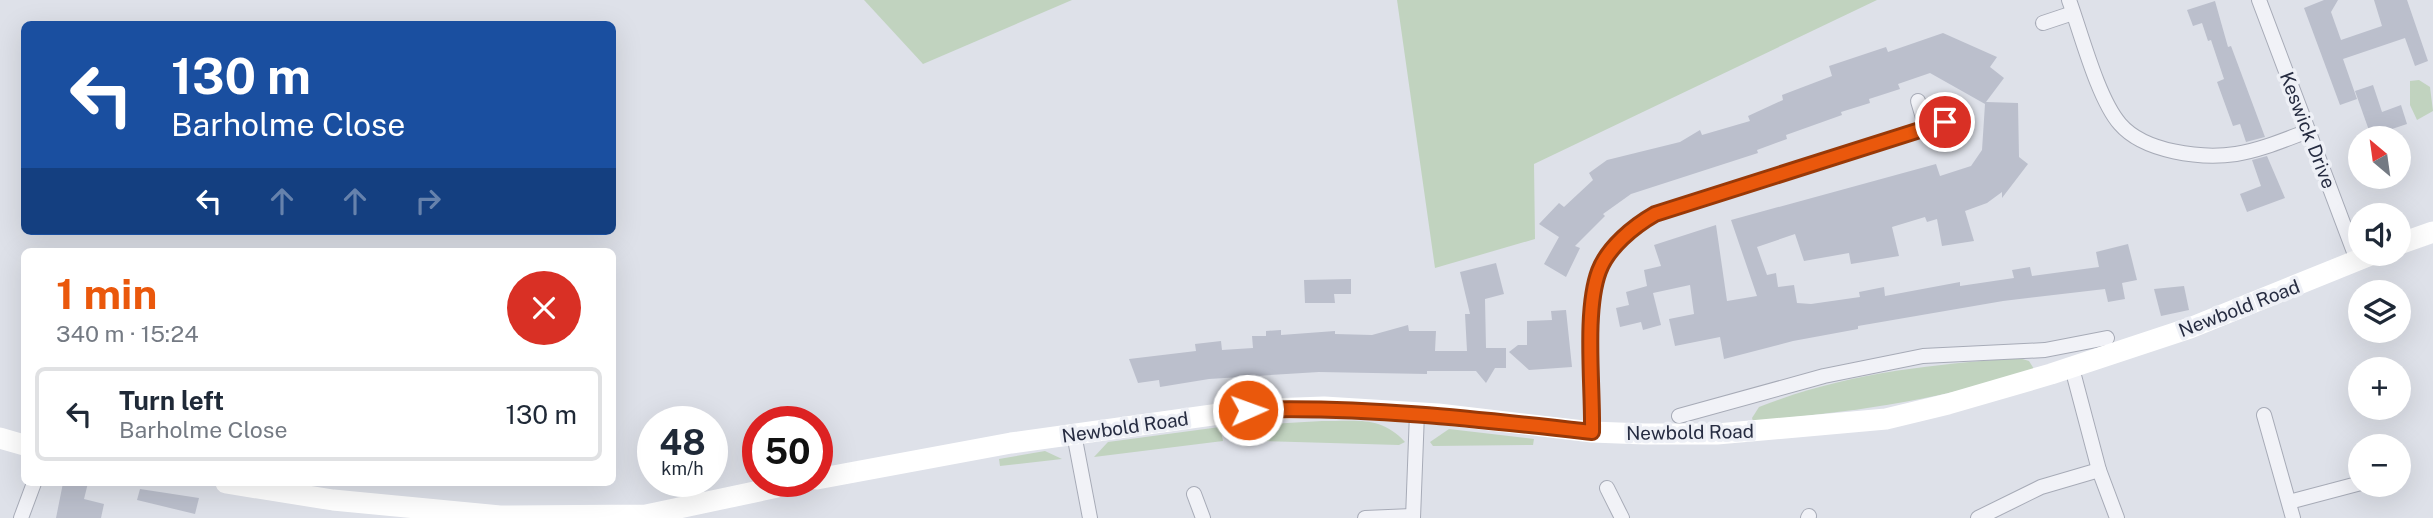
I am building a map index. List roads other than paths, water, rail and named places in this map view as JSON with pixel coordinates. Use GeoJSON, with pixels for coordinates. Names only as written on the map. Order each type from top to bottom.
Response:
{"type":"FeatureCollection","features":[{"type":"Feature","properties":{"kind":"main road"},"geometry":{"type":"LineString","coordinates":[[2411,240],[2433,232]]}},
{"type":"Feature","properties":{"kind":"main road","name":"Newbold Road"},"geometry":{"type":"LineString","coordinates":[[833,476],[1074,434],[1248,410],[1324,407],[1417,413],[1592,432],[1717,433],[1886,419],[2072,368],[2190,328],[2348,264]]}},
{"type":"Feature","properties":{"kind":"main road"},"geometry":{"type":"LineString","coordinates":[[0,438],[21,444]]}},
{"type":"Feature","properties":{"kind":"main road"},"geometry":{"type":"LineString","coordinates":[[245,486],[333,500],[514,516],[646,515],[742,495]]}},
{"type":"Feature","properties":{"kind":"street","name":"Keswick Drive"},"geometry":{"type":"LineString","coordinates":[[2259,0],[2308,131],[2348,219]]}},
{"type":"Feature","properties":{"kind":"street"},"geometry":{"type":"LineString","coordinates":[[2043,23],[2071,6],[2103,94],[2118,122],[2133,137],[2155,146],[2199,154],[2234,154],[2264,148],[2308,131]]}},
{"type":"Feature","properties":{"kind":"street"},"geometry":{"type":"LineString","coordinates":[[1918,101],[1926,128]]}},
{"type":"Feature","properties":{"kind":"street"},"geometry":{"type":"LineString","coordinates":[[1592,432],[1593,299],[1600,270],[1616,245],[1641,222],[1655,214],[1945,122]]}},
{"type":"Feature","properties":{"kind":"street","name":"Newbold Road"},"geometry":{"type":"LineString","coordinates":[[1678,416],[1824,376],[1923,356],[2045,349],[2107,338]]}},
{"type":"Feature","properties":{"kind":"street"},"geometry":{"type":"LineString","coordinates":[[2072,368],[2099,470],[2117,518]]}},
{"type":"Feature","properties":{"kind":"street"},"geometry":{"type":"LineString","coordinates":[[1365,518],[1413,517],[1417,413]]}},
{"type":"Feature","properties":{"kind":"street"},"geometry":{"type":"LineString","coordinates":[[2264,415],[2293,518]]}},
{"type":"Feature","properties":{"kind":"street"},"geometry":{"type":"LineString","coordinates":[[1074,434],[1090,518]]}},
{"type":"Feature","properties":{"kind":"street"},"geometry":{"type":"LineString","coordinates":[[1978,518],[2041,487],[2099,470]]}},
{"type":"Feature","properties":{"kind":"street"},"geometry":{"type":"LineString","coordinates":[[20,518],[33,486]]}},
{"type":"Feature","properties":{"kind":"street"},"geometry":{"type":"LineString","coordinates":[[2289,502],[2348,486]]}},
{"type":"Feature","properties":{"kind":"street"},"geometry":{"type":"LineString","coordinates":[[1607,488],[1622,518]]}},
{"type":"Feature","properties":{"kind":"street"},"geometry":{"type":"LineString","coordinates":[[1194,494],[1203,518]]}}]}
